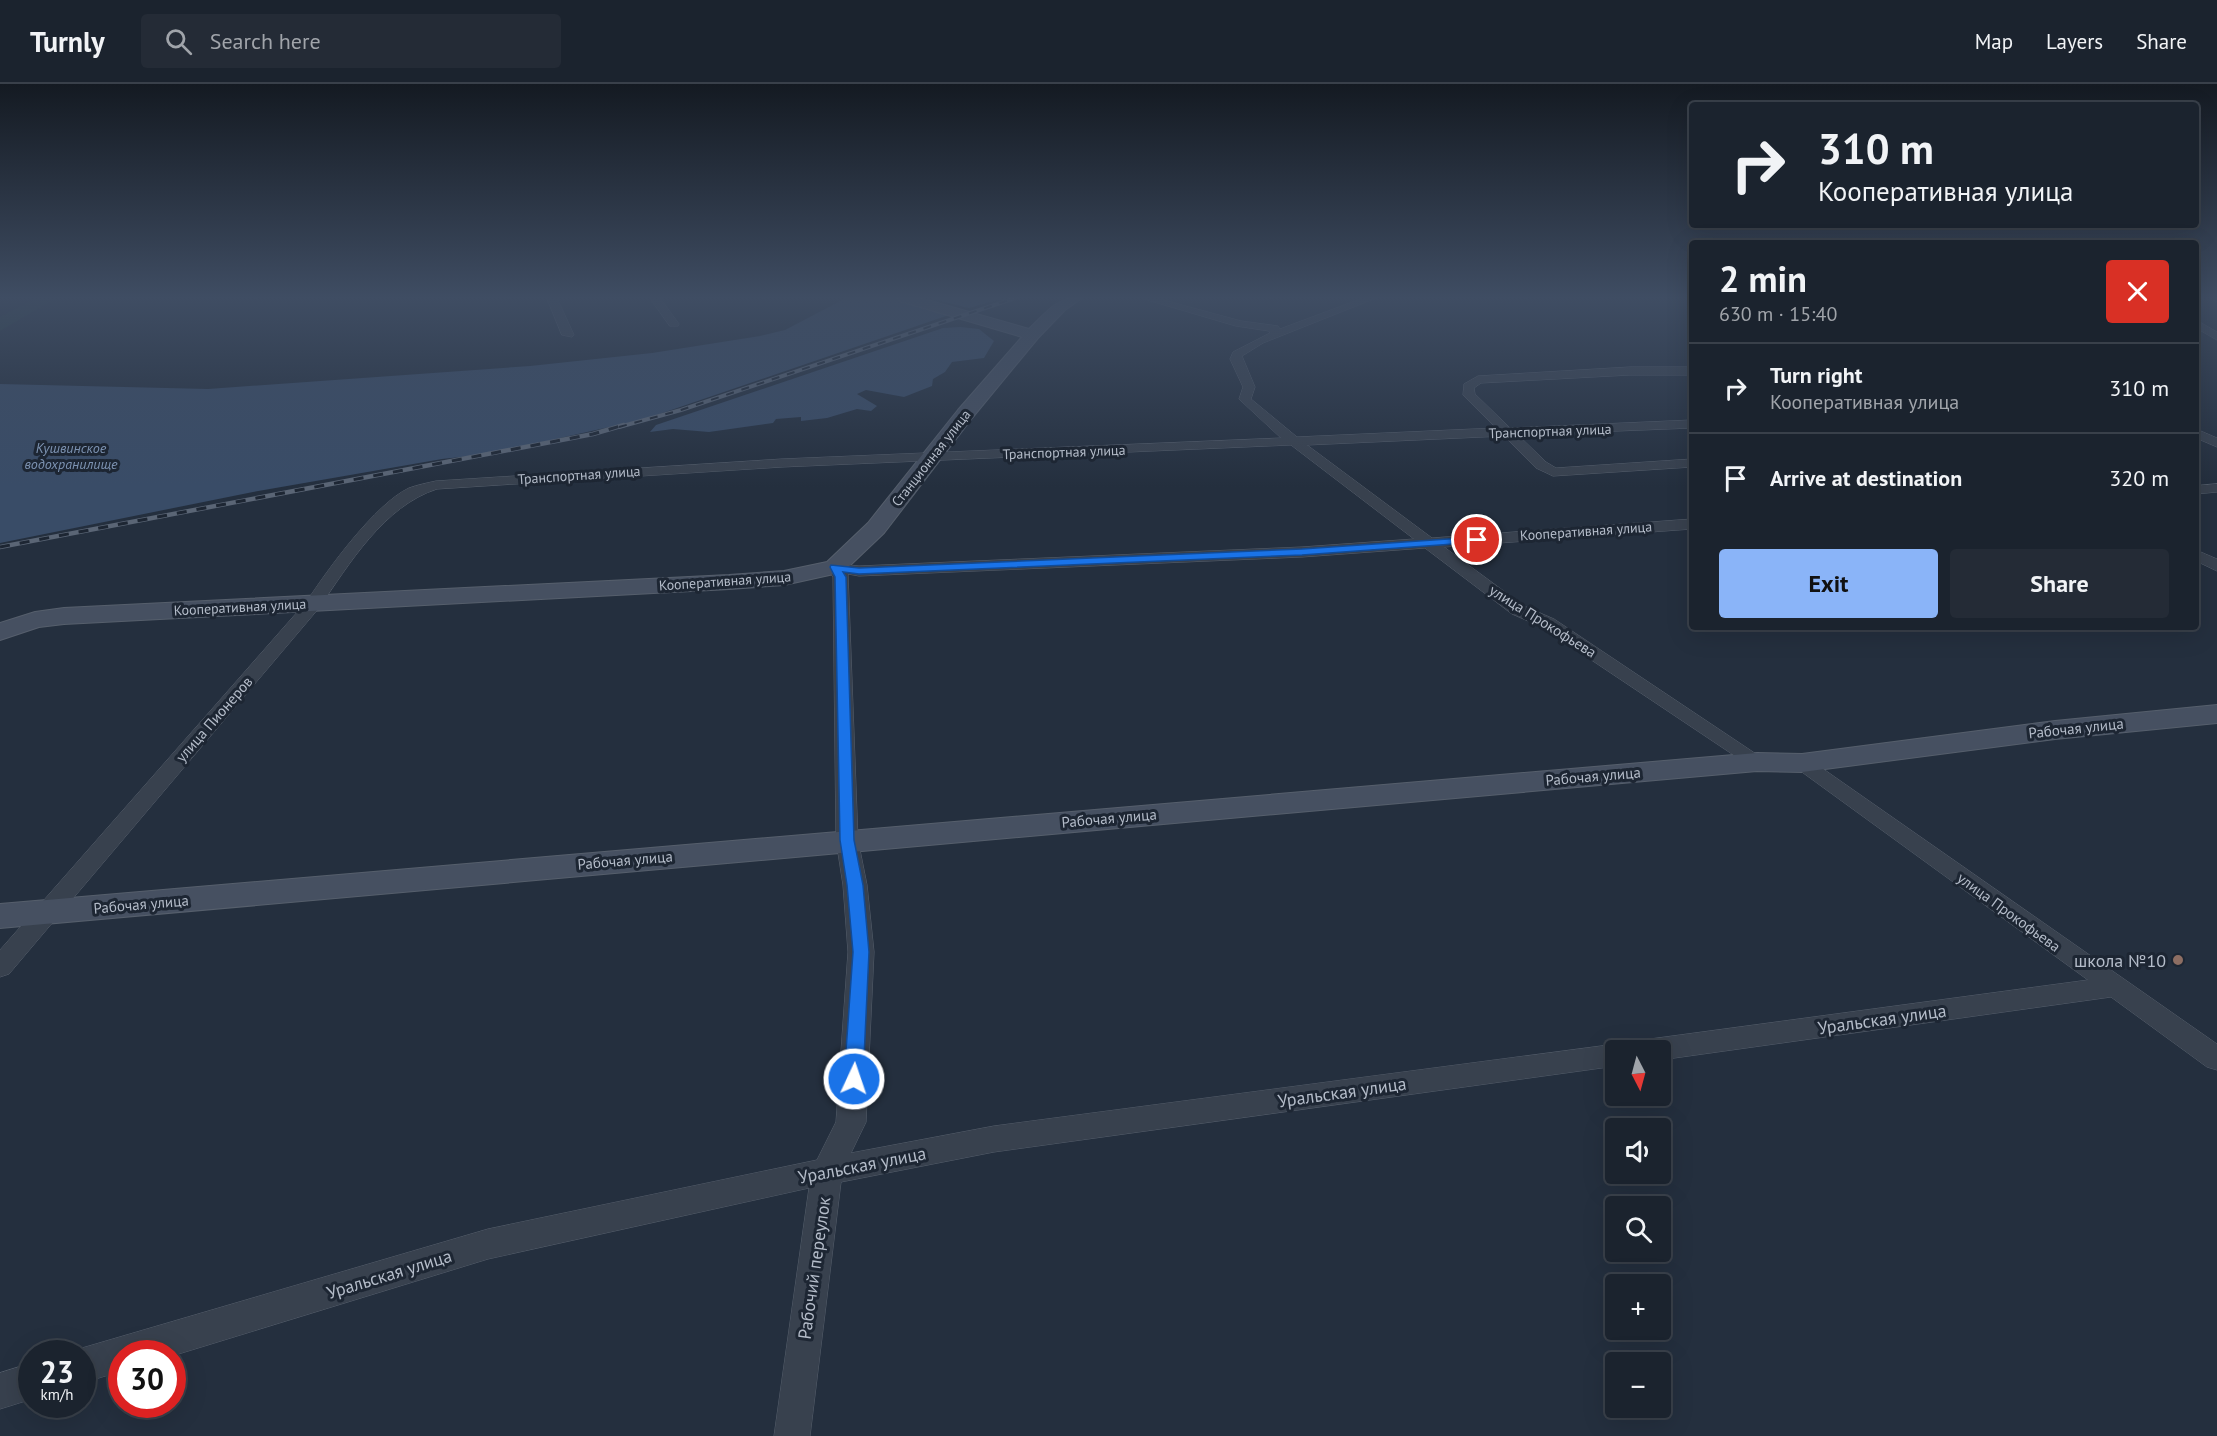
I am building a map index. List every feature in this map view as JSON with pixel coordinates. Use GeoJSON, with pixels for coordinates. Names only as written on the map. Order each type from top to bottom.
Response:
{"type":"FeatureCollection","features":[{"type":"Feature","properties":{"kind":"street","name":"Станционная улица"},"geometry":{"type":"LineString","coordinates":[[835,567],[876,528],[965,414],[1010,361]]}},
{"type":"Feature","properties":{"kind":"street","name":"улица Прокофьева"},"geometry":{"type":"LineString","coordinates":[[1237,361],[1249,387],[1245,399],[1295,442],[1518,610],[1548,623],[1756,762]]}},
{"type":"Feature","properties":{"kind":"street"},"geometry":{"type":"LineString","coordinates":[[1689,371],[1630,371],[1479,380],[1468,387],[1469,396],[1541,465],[1553,472],[1566,473],[1689,463]]}},
{"type":"Feature","properties":{"kind":"street","name":"Транспортная улица"},"geometry":{"type":"LineString","coordinates":[[436,485],[584,474],[933,457],[1689,424]]}},
{"type":"Feature","properties":{"kind":"street"},"geometry":{"type":"LineString","coordinates":[[2199,434],[2217,443]]}},
{"type":"Feature","properties":{"kind":"street","name":"улица Пионеров"},"geometry":{"type":"LineString","coordinates":[[0,967],[314,603],[341,562],[383,517],[412,492],[436,485]]}},
{"type":"Feature","properties":{"kind":"street"},"geometry":{"type":"LineString","coordinates":[[2199,490],[2217,488]]}},
{"type":"Feature","properties":{"kind":"street","name":"Кооперативная улица"},"geometry":{"type":"LineString","coordinates":[[5,630],[64,616],[784,579],[835,567],[871,570],[1431,544],[1689,524]]}},
{"type":"Feature","properties":{"kind":"street"},"geometry":{"type":"LineString","coordinates":[[2199,557],[2217,566]]}},
{"type":"Feature","properties":{"kind":"street","name":"Рабочий переулок"},"geometry":{"type":"LineString","coordinates":[[792,1436],[827,1171],[851,1122],[861,952],[855,885],[847,840],[841,577],[835,567]]}},
{"type":"Feature","properties":{"kind":"street","name":"Рабочая улица"},"geometry":{"type":"LineString","coordinates":[[0,916],[1756,762],[1802,764],[2055,730],[2217,714]]}},
{"type":"Feature","properties":{"kind":"street","name":"улица Прокофьева"},"geometry":{"type":"LineString","coordinates":[[1802,764],[2217,1059]]}},
{"type":"Feature","properties":{"kind":"street","name":"Уральская улица"},"geometry":{"type":"LineString","coordinates":[[1671,1047],[2113,987]]}},
{"type":"Feature","properties":{"kind":"street","name":"Уральская улица"},"geometry":{"type":"LineString","coordinates":[[169,1340],[488,1244],[827,1171],[994,1139],[1605,1056]]}},
{"type":"Feature","properties":{"kind":"street"},"geometry":{"type":"LineString","coordinates":[[0,1390],[18,1385]]}},
{"type":"Feature","properties":{"kind":"water","name":"Кушвинское водохранилище"},"geometry":{"type":"Polygon","coordinates":[[[576,361],[814,361],[645,419],[489,454],[442,459],[253,492],[0,543],[0,384],[208,389],[576,361]]]}},
{"type":"Feature","properties":{"kind":"water"},"geometry":{"type":"Polygon","coordinates":[[[845,361],[959,361],[952,362],[945,372],[933,379],[932,386],[904,397],[866,390],[857,394],[877,406],[871,411],[857,409],[827,418],[801,421],[801,417],[776,419],[773,423],[709,432],[673,429],[650,432],[656,425],[845,361]]]}},
{"type":"Feature","properties":{"kind":"railway"},"geometry":{"type":"LineString","coordinates":[[619,427],[681,410],[827,361]]}},
{"type":"Feature","properties":{"kind":"railway"},"geometry":{"type":"LineString","coordinates":[[0,547],[593,434],[624,425]]}},
{"type":"Feature","properties":{"kind":"place","name":"школа №10"},"geometry":{"type":"Point","coordinates":[2178,960]}},
{"type":"Feature","properties":{"kind":"route"},"geometry":{"type":"LineString","coordinates":[[854,1079],[861,952],[855,885],[847,840],[841,577],[835,567],[859,571],[1302,552],[1477,540]]}}]}
